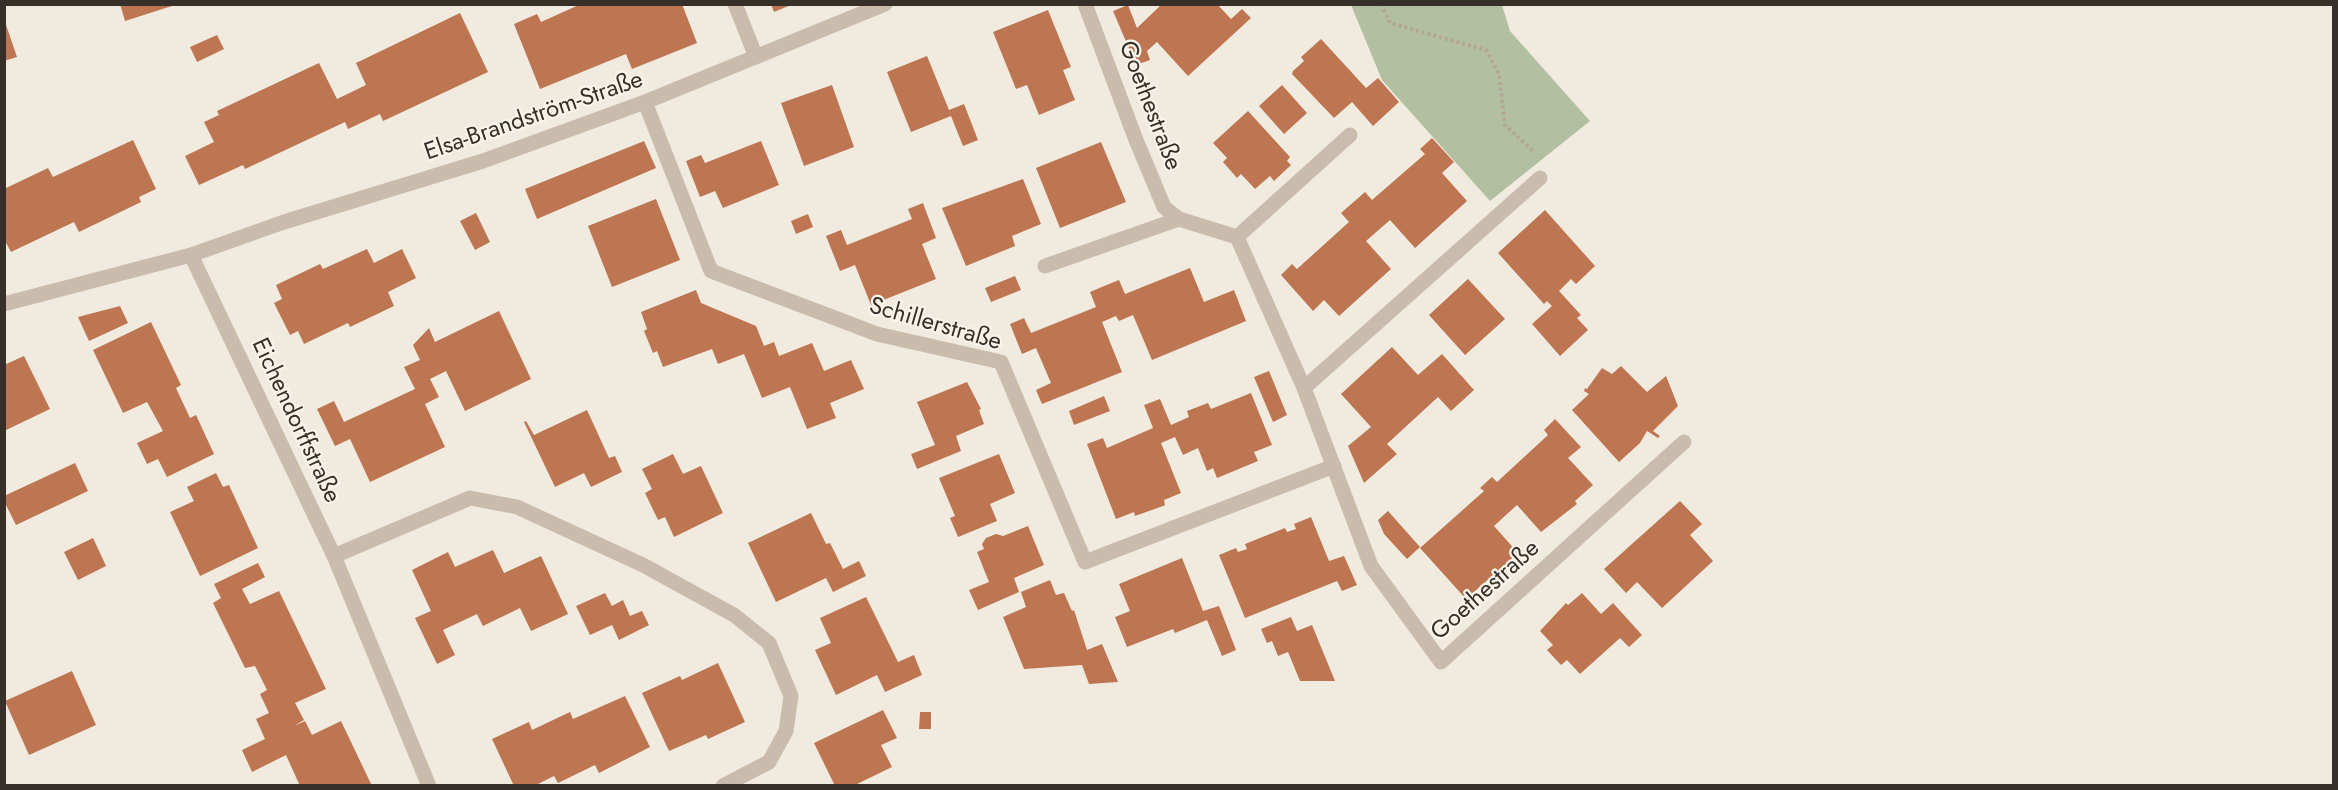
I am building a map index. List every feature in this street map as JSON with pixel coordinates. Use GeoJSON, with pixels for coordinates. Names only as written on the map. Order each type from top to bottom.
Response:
{"type":"FeatureCollection","features":[{"type":"Feature","properties":{"kind":"street"},"geometry":{"type":"LineString","coordinates":[[735,4],[756,57]]}},
{"type":"Feature","properties":{"kind":"street","name":"Elsa-Brandström-Straße"},"geometry":{"type":"LineString","coordinates":[[191,255],[284,222],[483,161],[645,102],[885,4]]}},
{"type":"Feature","properties":{"kind":"street","name":"Goethestraße"},"geometry":{"type":"LineString","coordinates":[[1085,4],[1164,207],[1179,219]]}},
{"type":"Feature","properties":{"kind":"street","name":"Schillerstraße"},"geometry":{"type":"LineString","coordinates":[[645,102],[711,270],[877,334],[1001,362],[1085,562],[1334,466]]}},
{"type":"Feature","properties":{"kind":"street"},"geometry":{"type":"LineString","coordinates":[[1046,266],[1179,219],[1237,237],[1350,135]]}},
{"type":"Feature","properties":{"kind":"street"},"geometry":{"type":"LineString","coordinates":[[1304,387],[1540,178]]}},
{"type":"Feature","properties":{"kind":"street","name":"Goethestraße"},"geometry":{"type":"LineString","coordinates":[[1237,237],[1304,387],[1371,566],[1442,662],[1684,442]]}},
{"type":"Feature","properties":{"kind":"street"},"geometry":{"type":"LineString","coordinates":[[4,304],[191,255]]}},
{"type":"Feature","properties":{"kind":"street","name":"Eichendorffstraße"},"geometry":{"type":"LineString","coordinates":[[191,255],[334,556],[429,786]]}},
{"type":"Feature","properties":{"kind":"street"},"geometry":{"type":"LineString","coordinates":[[334,556],[470,498],[517,507],[643,565],[734,615],[769,644],[791,696],[786,731],[769,762],[723,786]]}},
{"type":"Feature","properties":{"kind":"path"},"geometry":{"type":"LineString","coordinates":[[1381,4],[1390,23],[1486,50],[1499,74],[1505,125],[1545,162],[1540,178]]}},
{"type":"Feature","properties":{"kind":"green space"},"geometry":{"type":"Polygon","coordinates":[[[1351,5],[1502,5],[1510,31],[1590,121],[1490,201],[1382,80],[1351,5]]]}},
{"type":"Feature","properties":{"kind":"building"},"geometry":{"type":"Polygon","coordinates":[[[120,4],[175,4],[175,5],[125,21],[120,4]]]}},
{"type":"Feature","properties":{"kind":"building"},"geometry":{"type":"Polygon","coordinates":[[[581,4],[682,4],[697,43],[632,69],[626,54],[540,89],[514,24],[537,14],[541,22],[581,4]]]}},
{"type":"Feature","properties":{"kind":"building"},"geometry":{"type":"Polygon","coordinates":[[[771,4],[791,4],[791,5],[774,12],[771,4]]]}},
{"type":"Feature","properties":{"kind":"building"},"geometry":{"type":"Polygon","coordinates":[[[1162,4],[1217,4],[1231,19],[1242,9],[1251,18],[1188,76],[1157,42],[1147,51],[1150,60],[1136,65],[1113,11],[1128,5],[1137,28],[1162,4]]]}},
{"type":"Feature","properties":{"kind":"building"},"geometry":{"type":"Polygon","coordinates":[[[1048,10],[1071,67],[1063,70],[1075,100],[1039,115],[1027,85],[1016,89],[993,32],[1048,10]]]}},
{"type":"Feature","properties":{"kind":"building"},"geometry":{"type":"Polygon","coordinates":[[[460,13],[488,72],[383,121],[380,114],[348,129],[345,122],[245,169],[243,165],[199,185],[185,156],[214,142],[204,122],[219,115],[217,111],[319,63],[337,99],[366,85],[356,63],[460,13]]]}},
{"type":"Feature","properties":{"kind":"building"},"geometry":{"type":"Polygon","coordinates":[[[4,19],[17,57],[4,61],[4,19]]]}},
{"type":"Feature","properties":{"kind":"building"},"geometry":{"type":"Polygon","coordinates":[[[217,35],[224,49],[197,62],[190,47],[217,35]]]}},
{"type":"Feature","properties":{"kind":"building"},"geometry":{"type":"Polygon","coordinates":[[[1321,39],[1366,88],[1378,78],[1399,102],[1373,126],[1352,102],[1334,118],[1292,74],[1304,61],[1301,57],[1321,39]]]}},
{"type":"Feature","properties":{"kind":"building"},"geometry":{"type":"Polygon","coordinates":[[[927,56],[949,110],[964,104],[978,140],[963,146],[951,116],[911,132],[887,72],[927,56]]]}},
{"type":"Feature","properties":{"kind":"building"},"geometry":{"type":"Polygon","coordinates":[[[832,85],[854,147],[804,166],[781,103],[832,85]]]}},
{"type":"Feature","properties":{"kind":"building"},"geometry":{"type":"Polygon","coordinates":[[[1282,85],[1307,113],[1284,134],[1259,106],[1282,85]]]}},
{"type":"Feature","properties":{"kind":"building"},"geometry":{"type":"Polygon","coordinates":[[[1248,111],[1290,157],[1287,161],[1291,165],[1274,181],[1270,176],[1255,189],[1241,174],[1237,178],[1223,162],[1227,158],[1213,143],[1248,111]]]}},
{"type":"Feature","properties":{"kind":"building"},"geometry":{"type":"Polygon","coordinates":[[[1432,138],[1454,162],[1442,173],[1467,201],[1415,248],[1390,220],[1366,241],[1391,269],[1339,316],[1324,300],[1313,311],[1281,275],[1292,264],[1297,269],[1349,222],[1341,213],[1365,192],[1372,200],[1425,154],[1420,149],[1432,138]]]}},
{"type":"Feature","properties":{"kind":"building"},"geometry":{"type":"Polygon","coordinates":[[[133,140],[156,189],[139,197],[141,202],[79,232],[74,222],[11,252],[4,239],[4,189],[48,168],[53,177],[133,140]]]}},
{"type":"Feature","properties":{"kind":"building"},"geometry":{"type":"Polygon","coordinates":[[[644,141],[656,168],[537,219],[525,189],[644,141]]]}},
{"type":"Feature","properties":{"kind":"building"},"geometry":{"type":"Polygon","coordinates":[[[761,141],[779,185],[723,208],[715,191],[700,197],[686,161],[701,155],[705,163],[761,141]]]}},
{"type":"Feature","properties":{"kind":"building"},"geometry":{"type":"Polygon","coordinates":[[[1101,142],[1126,202],[1060,228],[1036,168],[1101,142]]]}},
{"type":"Feature","properties":{"kind":"building"},"geometry":{"type":"Polygon","coordinates":[[[1023,179],[1041,224],[1012,236],[1015,246],[966,266],[942,208],[1023,179]]]}},
{"type":"Feature","properties":{"kind":"building"},"geometry":{"type":"Polygon","coordinates":[[[656,199],[680,260],[612,287],[588,226],[656,199]]]}},
{"type":"Feature","properties":{"kind":"building"},"geometry":{"type":"Polygon","coordinates":[[[923,203],[936,238],[922,244],[936,279],[871,305],[855,265],[840,271],[826,236],[841,230],[847,245],[912,219],[908,209],[923,203]]]}},
{"type":"Feature","properties":{"kind":"building"},"geometry":{"type":"Polygon","coordinates":[[[1545,210],[1595,266],[1576,284],[1571,279],[1559,291],[1581,315],[1577,318],[1588,330],[1560,356],[1532,324],[1552,306],[1547,301],[1544,304],[1498,253],[1545,210]]]}},
{"type":"Feature","properties":{"kind":"building"},"geometry":{"type":"Polygon","coordinates":[[[476,213],[490,242],[475,250],[460,221],[476,213]]]}},
{"type":"Feature","properties":{"kind":"building"},"geometry":{"type":"Polygon","coordinates":[[[808,214],[813,227],[796,234],[791,221],[808,214]]]}},
{"type":"Feature","properties":{"kind":"building"},"geometry":{"type":"Polygon","coordinates":[[[367,249],[374,263],[402,249],[416,278],[388,292],[394,306],[350,327],[348,323],[304,344],[298,331],[290,335],[274,303],[282,299],[276,285],[320,264],[323,269],[367,249]]]}},
{"type":"Feature","properties":{"kind":"building"},"geometry":{"type":"Polygon","coordinates":[[[1190,268],[1204,302],[1234,290],[1246,321],[1152,360],[1133,315],[1119,321],[1116,316],[1102,322],[1122,372],[1042,404],[1036,390],[1051,383],[1036,348],[1022,354],[1010,324],[1024,318],[1031,333],[1096,307],[1090,292],[1104,286],[1119,280],[1125,294],[1190,268]]]}},
{"type":"Feature","properties":{"kind":"building"},"geometry":{"type":"Polygon","coordinates":[[[1015,276],[1021,290],[991,302],[985,288],[1015,276]]]}},
{"type":"Feature","properties":{"kind":"building"},"geometry":{"type":"Polygon","coordinates":[[[1468,279],[1505,319],[1465,355],[1429,315],[1468,279]]]}},
{"type":"Feature","properties":{"kind":"building"},"geometry":{"type":"Polygon","coordinates":[[[696,290],[701,303],[756,326],[764,346],[774,342],[779,356],[812,343],[824,371],[851,360],[864,389],[830,403],[836,418],[807,429],[790,387],[762,398],[744,354],[718,364],[712,349],[663,367],[657,351],[653,353],[644,331],[647,329],[641,312],[696,290]]]}},
{"type":"Feature","properties":{"kind":"building"},"geometry":{"type":"Polygon","coordinates":[[[120,306],[128,323],[89,341],[78,317],[120,306]]]}},
{"type":"Feature","properties":{"kind":"building"},"geometry":{"type":"Polygon","coordinates":[[[499,311],[531,379],[465,411],[446,371],[430,379],[439,397],[425,404],[445,447],[370,482],[350,439],[335,446],[317,409],[334,401],[344,422],[415,389],[404,367],[420,360],[413,345],[429,328],[435,342],[499,311]]]}},
{"type":"Feature","properties":{"kind":"building"},"geometry":{"type":"Polygon","coordinates":[[[151,322],[181,385],[176,388],[190,418],[196,415],[214,454],[167,477],[158,459],[147,464],[137,443],[163,431],[147,402],[123,413],[93,350],[151,322]]]}},
{"type":"Feature","properties":{"kind":"building"},"geometry":{"type":"Polygon","coordinates":[[[1392,347],[1418,375],[1442,354],[1474,390],[1451,411],[1438,397],[1387,444],[1397,454],[1364,483],[1348,446],[1371,427],[1341,394],[1392,347]]]}},
{"type":"Feature","properties":{"kind":"building"},"geometry":{"type":"Polygon","coordinates":[[[24,356],[50,409],[4,431],[4,365],[24,356]]]}},
{"type":"Feature","properties":{"kind":"building"},"geometry":{"type":"Polygon","coordinates":[[[1621,366],[1647,392],[1666,376],[1678,406],[1653,431],[1660,436],[1658,438],[1647,431],[1640,443],[1619,462],[1572,410],[1589,394],[1584,391],[1585,388],[1587,389],[1602,368],[1612,374],[1621,366]]]}},
{"type":"Feature","properties":{"kind":"building"},"geometry":{"type":"Polygon","coordinates":[[[1269,371],[1287,415],[1273,422],[1254,377],[1269,371]]]}},
{"type":"Feature","properties":{"kind":"building"},"geometry":{"type":"Polygon","coordinates":[[[967,382],[981,409],[979,410],[984,424],[956,436],[961,451],[917,469],[911,454],[935,445],[917,402],[967,382]]]}},
{"type":"Feature","properties":{"kind":"building"},"geometry":{"type":"Polygon","coordinates":[[[1251,393],[1272,445],[1254,452],[1258,461],[1217,478],[1213,468],[1207,471],[1198,448],[1183,455],[1175,437],[1161,443],[1181,493],[1164,500],[1165,505],[1163,506],[1135,516],[1134,512],[1116,519],[1087,444],[1103,438],[1107,448],[1153,428],[1144,405],[1160,399],[1171,425],[1189,417],[1187,411],[1208,403],[1211,409],[1251,393]]]}},
{"type":"Feature","properties":{"kind":"building"},"geometry":{"type":"Polygon","coordinates":[[[1104,396],[1110,411],[1074,425],[1069,411],[1104,396]]]}},
{"type":"Feature","properties":{"kind":"building"},"geometry":{"type":"Polygon","coordinates":[[[587,410],[609,458],[615,456],[622,472],[591,487],[584,473],[555,487],[524,422],[526,421],[534,435],[587,410]]]}},
{"type":"Feature","properties":{"kind":"building"},"geometry":{"type":"Polygon","coordinates":[[[1555,419],[1581,447],[1568,458],[1593,485],[1575,501],[1577,504],[1541,532],[1517,505],[1494,526],[1518,553],[1466,599],[1420,548],[1484,491],[1480,488],[1492,477],[1497,482],[1548,435],[1544,430],[1555,419]]]}},
{"type":"Feature","properties":{"kind":"building"},"geometry":{"type":"Polygon","coordinates":[[[673,454],[683,474],[701,466],[723,513],[674,537],[665,517],[658,520],[645,493],[652,489],[642,469],[673,454]]]}},
{"type":"Feature","properties":{"kind":"building"},"geometry":{"type":"Polygon","coordinates":[[[999,454],[1015,493],[990,504],[997,521],[958,537],[950,518],[955,516],[939,478],[999,454]]]}},
{"type":"Feature","properties":{"kind":"building"},"geometry":{"type":"Polygon","coordinates":[[[75,463],[88,491],[16,525],[4,501],[4,496],[75,463]]]}},
{"type":"Feature","properties":{"kind":"building"},"geometry":{"type":"Polygon","coordinates":[[[216,473],[223,487],[229,485],[258,548],[200,576],[170,512],[194,501],[187,487],[216,473]]]}},
{"type":"Feature","properties":{"kind":"building"},"geometry":{"type":"Polygon","coordinates":[[[1680,501],[1702,524],[1690,535],[1713,561],[1662,608],[1637,582],[1626,593],[1604,569],[1680,501]]]}},
{"type":"Feature","properties":{"kind":"building"},"geometry":{"type":"Polygon","coordinates":[[[1388,511],[1420,547],[1407,559],[1384,534],[1378,520],[1388,511]]]}},
{"type":"Feature","properties":{"kind":"building"},"geometry":{"type":"Polygon","coordinates":[[[811,513],[826,544],[830,543],[843,569],[859,561],[866,576],[833,592],[826,578],[776,602],[748,543],[811,513]]]}},
{"type":"Feature","properties":{"kind":"building"},"geometry":{"type":"Polygon","coordinates":[[[1311,517],[1329,561],[1344,556],[1357,585],[1342,591],[1337,581],[1245,618],[1219,555],[1236,548],[1238,552],[1247,549],[1245,544],[1285,528],[1287,532],[1296,529],[1294,524],[1311,517]]]}},
{"type":"Feature","properties":{"kind":"building"},"geometry":{"type":"Polygon","coordinates":[[[1028,526],[1044,565],[1014,578],[1019,592],[978,610],[969,590],[989,582],[977,552],[984,549],[982,544],[986,538],[996,534],[1003,536],[1028,526]]]}},
{"type":"Feature","properties":{"kind":"building"},"geometry":{"type":"Polygon","coordinates":[[[93,538],[106,566],[78,580],[64,552],[93,538]]]}},
{"type":"Feature","properties":{"kind":"building"},"geometry":{"type":"Polygon","coordinates":[[[493,550],[504,573],[541,556],[568,614],[531,631],[520,608],[483,626],[477,614],[443,630],[455,655],[437,664],[415,618],[431,611],[412,570],[448,552],[455,567],[493,550]]]}},
{"type":"Feature","properties":{"kind":"building"},"geometry":{"type":"Polygon","coordinates":[[[1182,558],[1203,611],[1219,606],[1236,650],[1222,656],[1207,620],[1175,633],[1173,629],[1127,647],[1115,617],[1130,611],[1119,584],[1182,558]]]}},
{"type":"Feature","properties":{"kind":"building"},"geometry":{"type":"Polygon","coordinates":[[[258,563],[265,577],[242,589],[250,604],[279,591],[326,689],[295,703],[304,720],[294,726],[305,721],[312,735],[341,721],[372,786],[300,786],[286,755],[252,772],[242,750],[265,739],[256,719],[269,713],[260,694],[267,690],[255,666],[245,668],[213,603],[221,598],[214,584],[258,563]]]}},
{"type":"Feature","properties":{"kind":"building"},"geometry":{"type":"Polygon","coordinates":[[[1050,580],[1056,595],[1064,593],[1072,611],[1074,610],[1087,650],[1102,644],[1118,682],[1089,684],[1082,665],[1024,669],[1003,617],[1026,607],[1021,592],[1050,580]]]}},
{"type":"Feature","properties":{"kind":"building"},"geometry":{"type":"Polygon","coordinates":[[[605,593],[612,606],[623,600],[630,616],[642,611],[649,625],[619,640],[612,625],[590,635],[576,606],[605,593]]]}},
{"type":"Feature","properties":{"kind":"building"},"geometry":{"type":"Polygon","coordinates":[[[1582,593],[1601,614],[1613,603],[1642,635],[1629,647],[1620,638],[1580,674],[1567,660],[1561,665],[1547,650],[1553,645],[1540,631],[1566,603],[1568,605],[1582,593]]]}},
{"type":"Feature","properties":{"kind":"building"},"geometry":{"type":"Polygon","coordinates":[[[866,597],[898,662],[914,655],[922,675],[885,692],[877,675],[836,695],[815,650],[831,643],[820,618],[866,597]]]}},
{"type":"Feature","properties":{"kind":"building"},"geometry":{"type":"Polygon","coordinates":[[[1291,617],[1297,631],[1312,625],[1335,681],[1300,681],[1288,652],[1278,656],[1272,641],[1267,643],[1261,629],[1291,617]]]}},
{"type":"Feature","properties":{"kind":"building"},"geometry":{"type":"Polygon","coordinates":[[[718,663],[745,722],[708,739],[706,735],[669,751],[642,693],[680,676],[682,680],[718,663]]]}},
{"type":"Feature","properties":{"kind":"building"},"geometry":{"type":"Polygon","coordinates":[[[72,671],[96,725],[29,755],[5,701],[72,671]]]}},
{"type":"Feature","properties":{"kind":"building"},"geometry":{"type":"Polygon","coordinates":[[[625,696],[650,747],[599,773],[595,765],[558,783],[554,776],[534,786],[514,786],[492,739],[529,722],[532,730],[570,712],[573,719],[625,696]]]}},
{"type":"Feature","properties":{"kind":"building"},"geometry":{"type":"Polygon","coordinates":[[[883,710],[897,738],[881,745],[892,767],[853,786],[835,786],[814,743],[883,710]]]}},
{"type":"Feature","properties":{"kind":"building"},"geometry":{"type":"Polygon","coordinates":[[[920,712],[931,712],[931,729],[919,729],[920,712]]]}}]}
